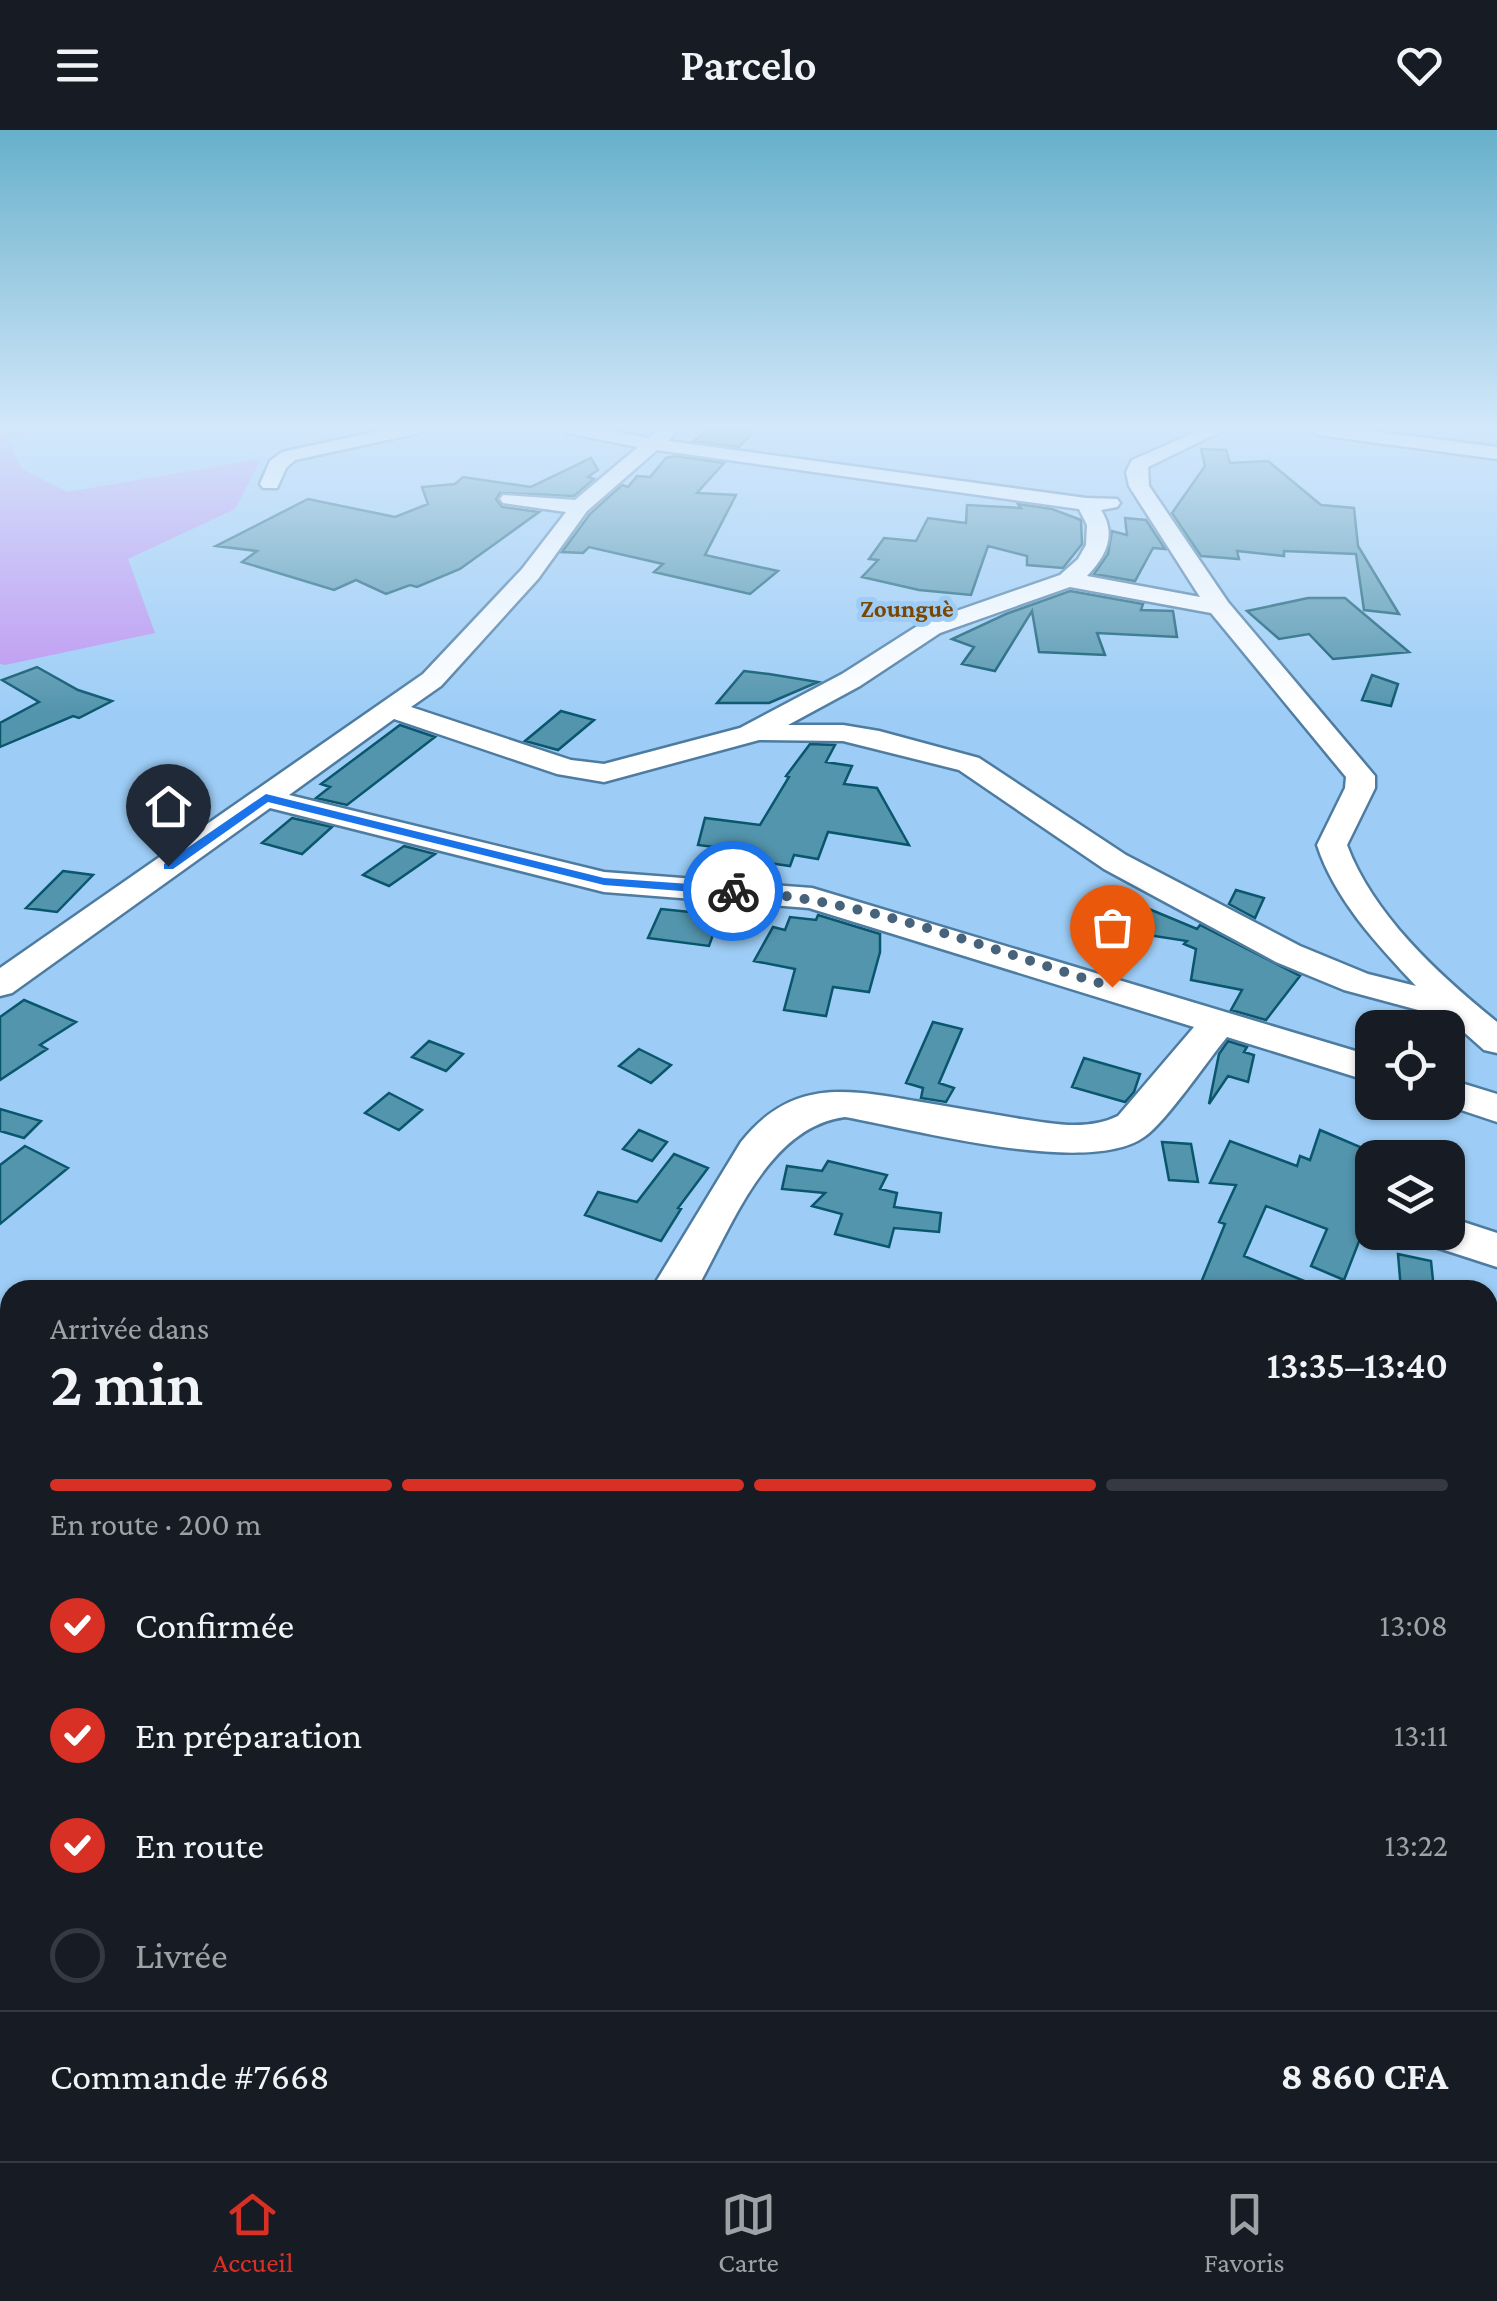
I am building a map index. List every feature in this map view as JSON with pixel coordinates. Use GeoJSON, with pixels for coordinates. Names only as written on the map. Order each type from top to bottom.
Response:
{"type":"FeatureCollection","features":[{"type":"Feature","properties":{"kind":"street"},"geometry":{"type":"LineString","coordinates":[[0,985],[432,680],[530,574],[567,524]]}},
{"type":"Feature","properties":{"kind":"street"},"geometry":{"type":"LineString","coordinates":[[393,710],[593,773],[750,734],[835,689],[931,628],[1068,580],[1100,544],[1099,524]]}},
{"type":"Feature","properties":{"kind":"street"},"geometry":{"type":"LineString","coordinates":[[1164,524],[1219,607],[1361,776],[1360,788],[1332,845],[1334,858],[1356,895],[1458,1009],[1497,1041]]}},
{"type":"Feature","properties":{"kind":"street"},"geometry":{"type":"LineString","coordinates":[[1068,580],[1219,607]]}},
{"type":"Feature","properties":{"kind":"street"},"geometry":{"type":"LineString","coordinates":[[750,734],[843,734],[880,739],[970,764],[1115,862],[1288,954],[1356,982],[1458,1009]]}},
{"type":"Feature","properties":{"kind":"street"},"geometry":{"type":"LineString","coordinates":[[266,798],[604,882],[812,898],[1355,1064]]}},
{"type":"Feature","properties":{"kind":"street"},"geometry":{"type":"LineString","coordinates":[[679,1280],[755,1152],[770,1131],[786,1119],[818,1106],[845,1102],[1061,1140],[1110,1138],[1132,1126],[1220,1021]]}},
{"type":"Feature","properties":{"kind":"street"},"geometry":{"type":"LineString","coordinates":[[1465,1098],[1497,1108]]}},
{"type":"Feature","properties":{"kind":"street"},"geometry":{"type":"LineString","coordinates":[[1465,1240],[1497,1250]]}},
{"type":"Feature","properties":{"kind":"shaded area"},"geometry":{"type":"Polygon","coordinates":[[[0,524],[203,524],[128,559],[155,633],[0,664],[0,524]]]}},
{"type":"Feature","properties":{"kind":"building"},"geometry":{"type":"Polygon","coordinates":[[[259,524],[523,524],[460,569],[417,587],[410,585],[386,594],[356,580],[334,590],[242,562],[257,551],[216,546],[259,524]]]}},
{"type":"Feature","properties":{"kind":"building"},"geometry":{"type":"Polygon","coordinates":[[[583,524],[721,524],[705,555],[778,571],[750,594],[654,572],[663,564],[589,547],[583,553],[562,552],[583,524]]]}},
{"type":"Feature","properties":{"kind":"building"},"geometry":{"type":"Polygon","coordinates":[[[925,524],[1081,524],[1082,544],[1063,568],[1027,565],[1027,556],[988,546],[971,595],[919,590],[862,577],[878,560],[869,559],[884,538],[916,541],[925,524]]]}},
{"type":"Feature","properties":{"kind":"building"},"geometry":{"type":"Polygon","coordinates":[[[1126,524],[1148,524],[1165,549],[1153,548],[1135,581],[1094,574],[1108,554],[1112,531],[1127,535],[1126,524]]]}},
{"type":"Feature","properties":{"kind":"building"},"geometry":{"type":"Polygon","coordinates":[[[1179,524],[1356,524],[1358,546],[1399,614],[1364,610],[1356,554],[1284,551],[1284,556],[1237,551],[1239,559],[1201,556],[1179,524]]]}},
{"type":"Feature","properties":{"kind":"building"},"geometry":{"type":"Polygon","coordinates":[[[1070,591],[1143,604],[1141,610],[1173,611],[1177,637],[1097,633],[1105,655],[1039,652],[1032,611],[995,671],[962,664],[974,647],[952,639],[1070,591]]]}},
{"type":"Feature","properties":{"kind":"building"},"geometry":{"type":"Polygon","coordinates":[[[1308,598],[1345,598],[1409,652],[1333,659],[1309,634],[1279,639],[1247,611],[1308,598]]]}},
{"type":"Feature","properties":{"kind":"building"},"geometry":{"type":"Polygon","coordinates":[[[37,667],[78,690],[112,701],[79,718],[73,716],[0,747],[0,723],[39,702],[2,680],[37,667]]]}},
{"type":"Feature","properties":{"kind":"building"},"geometry":{"type":"Polygon","coordinates":[[[744,671],[818,682],[769,703],[717,703],[744,671]]]}},
{"type":"Feature","properties":{"kind":"building"},"geometry":{"type":"Polygon","coordinates":[[[1372,675],[1398,684],[1391,706],[1362,700],[1372,675]]]}},
{"type":"Feature","properties":{"kind":"building"},"geometry":{"type":"Polygon","coordinates":[[[561,711],[594,720],[558,750],[525,741],[561,711]]]}},
{"type":"Feature","properties":{"kind":"building"},"geometry":{"type":"Polygon","coordinates":[[[400,725],[435,737],[347,805],[316,798],[330,787],[321,784],[400,725]]]}},
{"type":"Feature","properties":{"kind":"building"},"geometry":{"type":"Polygon","coordinates":[[[810,744],[835,745],[826,762],[852,766],[844,784],[877,788],[909,845],[828,832],[818,859],[794,855],[790,866],[718,856],[722,848],[698,845],[705,818],[760,825],[789,777],[786,776],[810,744]]]}},
{"type":"Feature","properties":{"kind":"building"},"geometry":{"type":"Polygon","coordinates":[[[292,818],[332,827],[302,854],[262,843],[292,818]]]}},
{"type":"Feature","properties":{"kind":"building"},"geometry":{"type":"Polygon","coordinates":[[[404,846],[435,854],[389,886],[363,875],[404,846]]]}},
{"type":"Feature","properties":{"kind":"building"},"geometry":{"type":"Polygon","coordinates":[[[63,871],[93,875],[57,912],[26,908],[63,871]]]}},
{"type":"Feature","properties":{"kind":"building"},"geometry":{"type":"Polygon","coordinates":[[[1236,890],[1264,898],[1255,918],[1229,904],[1236,890]]]}},
{"type":"Feature","properties":{"kind":"building"},"geometry":{"type":"Polygon","coordinates":[[[661,909],[720,915],[709,946],[648,938],[661,909]]]}},
{"type":"Feature","properties":{"kind":"building"},"geometry":{"type":"Polygon","coordinates":[[[1149,909],[1197,929],[1200,925],[1300,976],[1266,1020],[1231,1010],[1242,990],[1191,980],[1196,949],[1184,944],[1187,941],[1148,935],[1149,909]]]}},
{"type":"Feature","properties":{"kind":"building"},"geometry":{"type":"Polygon","coordinates":[[[818,915],[880,934],[880,952],[869,992],[833,987],[826,1016],[784,1010],[795,969],[754,961],[773,927],[785,930],[790,917],[816,920],[818,915]]]}},
{"type":"Feature","properties":{"kind":"building"},"geometry":{"type":"Polygon","coordinates":[[[1099,921],[1134,927],[1131,954],[1094,948],[1099,921]]]}},
{"type":"Feature","properties":{"kind":"building"},"geometry":{"type":"Polygon","coordinates":[[[24,1000],[76,1022],[40,1045],[47,1049],[0,1080],[0,1017],[24,1000]]]}},
{"type":"Feature","properties":{"kind":"building"},"geometry":{"type":"Polygon","coordinates":[[[933,1022],[962,1029],[939,1083],[954,1088],[946,1102],[921,1098],[923,1088],[906,1083],[933,1022]]]}},
{"type":"Feature","properties":{"kind":"building"},"geometry":{"type":"Polygon","coordinates":[[[429,1041],[463,1054],[446,1071],[412,1057],[429,1041]]]}},
{"type":"Feature","properties":{"kind":"building"},"geometry":{"type":"Polygon","coordinates":[[[1228,1041],[1247,1047],[1244,1052],[1254,1055],[1248,1082],[1228,1076],[1209,1104],[1219,1054],[1228,1041]]]}},
{"type":"Feature","properties":{"kind":"building"},"geometry":{"type":"Polygon","coordinates":[[[639,1049],[671,1065],[651,1083],[619,1066],[639,1049]]]}},
{"type":"Feature","properties":{"kind":"building"},"geometry":{"type":"Polygon","coordinates":[[[1084,1058],[1140,1074],[1134,1092],[1125,1102],[1072,1087],[1084,1058]]]}},
{"type":"Feature","properties":{"kind":"building"},"geometry":{"type":"Polygon","coordinates":[[[389,1093],[422,1110],[399,1130],[365,1113],[389,1093]]]}},
{"type":"Feature","properties":{"kind":"building"},"geometry":{"type":"Polygon","coordinates":[[[0,1109],[41,1121],[24,1138],[0,1131],[0,1109]]]}},
{"type":"Feature","properties":{"kind":"building"},"geometry":{"type":"Polygon","coordinates":[[[639,1130],[667,1142],[652,1161],[623,1149],[639,1130]]]}},
{"type":"Feature","properties":{"kind":"building"},"geometry":{"type":"Polygon","coordinates":[[[1320,1130],[1355,1145],[1356,1250],[1344,1280],[1311,1266],[1327,1229],[1266,1206],[1244,1256],[1302,1280],[1202,1280],[1225,1224],[1219,1222],[1236,1185],[1210,1183],[1230,1141],[1297,1166],[1300,1156],[1310,1160],[1320,1130]]]}},
{"type":"Feature","properties":{"kind":"building"},"geometry":{"type":"Polygon","coordinates":[[[1162,1142],[1191,1144],[1198,1182],[1169,1180],[1162,1142]]]}},
{"type":"Feature","properties":{"kind":"building"},"geometry":{"type":"Polygon","coordinates":[[[25,1146],[68,1168],[0,1224],[0,1165],[25,1146]]]}},
{"type":"Feature","properties":{"kind":"building"},"geometry":{"type":"Polygon","coordinates":[[[674,1154],[708,1168],[678,1208],[681,1209],[661,1241],[585,1215],[598,1192],[637,1202],[674,1154]]]}},
{"type":"Feature","properties":{"kind":"building"},"geometry":{"type":"Polygon","coordinates":[[[828,1161],[887,1175],[880,1189],[897,1193],[894,1207],[941,1213],[939,1232],[894,1228],[889,1247],[835,1234],[842,1214],[812,1206],[825,1193],[782,1189],[787,1166],[822,1171],[828,1161]]]}},
{"type":"Feature","properties":{"kind":"building"},"geometry":{"type":"Polygon","coordinates":[[[1398,1254],[1431,1261],[1433,1280],[1400,1280],[1398,1254]]]}},
{"type":"Feature","properties":{"kind":"way so far"},"geometry":{"type":"LineString","coordinates":[[733,891],[790,894],[858,909],[1112,987]]}},
{"type":"Feature","properties":{"kind":"district","name":"Zounguè"},"geometry":{"type":"Point","coordinates":[907,608]}},
{"type":"Feature","properties":{"kind":"route"},"geometry":{"type":"LineString","coordinates":[[168,866],[266,798],[604,882],[733,891]]}}]}
